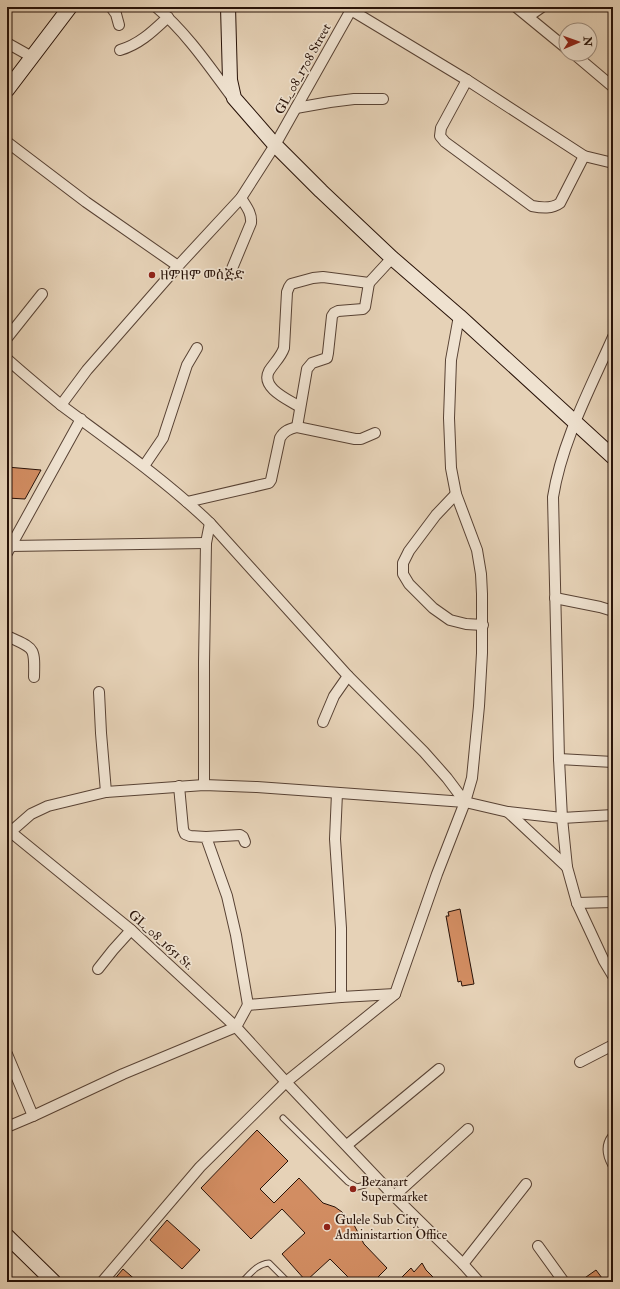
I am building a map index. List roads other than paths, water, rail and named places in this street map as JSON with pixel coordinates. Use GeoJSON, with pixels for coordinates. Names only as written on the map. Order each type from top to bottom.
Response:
{"type":"FeatureCollection","features":[{"type":"Feature","properties":{"kind":"main road"},"geometry":{"type":"LineString","coordinates":[[7,90],[70,7]]}},
{"type":"Feature","properties":{"kind":"main road"},"geometry":{"type":"LineString","coordinates":[[228,7],[230,80],[234,98],[275,145],[321,191],[392,258],[459,316],[613,457]]}},
{"type":"Feature","properties":{"kind":"main road"},"geometry":{"type":"LineString","coordinates":[[7,1236],[54,1282]]}},
{"type":"Feature","properties":{"kind":"street"},"geometry":{"type":"LineString","coordinates":[[111,7],[116,14],[119,25]]}},
{"type":"Feature","properties":{"kind":"street"},"geometry":{"type":"LineString","coordinates":[[156,7],[168,17],[204,59],[234,98]]}},
{"type":"Feature","properties":{"kind":"street"},"geometry":{"type":"LineString","coordinates":[[516,7],[529,16],[558,41]]}},
{"type":"Feature","properties":{"kind":"street"},"geometry":{"type":"LineString","coordinates":[[529,16],[542,7]]}},
{"type":"Feature","properties":{"kind":"street"},"geometry":{"type":"LineString","coordinates":[[353,9],[467,80],[584,156],[613,163]]}},
{"type":"Feature","properties":{"kind":"street","name":"GL_08_1708 Street"},"geometry":{"type":"LineString","coordinates":[[61,405],[87,370],[178,266],[241,198],[275,145],[353,9]]}},
{"type":"Feature","properties":{"kind":"street"},"geometry":{"type":"LineString","coordinates":[[120,50],[132,47],[152,32],[168,17]]}},
{"type":"Feature","properties":{"kind":"street"},"geometry":{"type":"LineString","coordinates":[[7,44],[32,57]]}},
{"type":"Feature","properties":{"kind":"street"},"geometry":{"type":"LineString","coordinates":[[583,62],[613,87]]}},
{"type":"Feature","properties":{"kind":"street"},"geometry":{"type":"LineString","coordinates":[[467,80],[441,128],[440,136],[444,142],[532,206],[540,208],[557,206],[560,203],[584,156]]}},
{"type":"Feature","properties":{"kind":"street"},"geometry":{"type":"LineString","coordinates":[[296,108],[354,99],[383,99]]}},
{"type":"Feature","properties":{"kind":"street"},"geometry":{"type":"LineString","coordinates":[[7,142],[86,202],[178,266]]}},
{"type":"Feature","properties":{"kind":"street"},"geometry":{"type":"LineString","coordinates":[[231,271],[252,218],[251,213],[241,198]]}},
{"type":"Feature","properties":{"kind":"street"},"geometry":{"type":"LineString","coordinates":[[297,427],[309,366],[327,358],[332,316],[334,312],[363,309],[365,307],[369,283],[392,258]]}},
{"type":"Feature","properties":{"kind":"street"},"geometry":{"type":"LineString","coordinates":[[300,407],[271,388],[268,377],[269,372],[282,354],[284,348],[287,292],[289,287],[296,283],[323,276],[369,283]]}},
{"type":"Feature","properties":{"kind":"street"},"geometry":{"type":"LineString","coordinates":[[7,338],[42,294]]}},
{"type":"Feature","properties":{"kind":"street"},"geometry":{"type":"LineString","coordinates":[[102,1282],[200,1167],[286,1082],[395,994],[472,778],[479,706],[483,625],[481,574],[477,550],[456,494],[451,468],[449,418],[451,360],[459,316]]}},
{"type":"Feature","properties":{"kind":"street"},"geometry":{"type":"LineString","coordinates":[[613,337],[575,423],[557,477],[553,497],[559,759],[562,818],[567,867],[577,902],[604,961],[613,976]]}},
{"type":"Feature","properties":{"kind":"street"},"geometry":{"type":"LineString","coordinates":[[144,466],[163,438],[187,365],[197,348]]}},
{"type":"Feature","properties":{"kind":"street"},"geometry":{"type":"LineString","coordinates":[[7,360],[61,405],[144,466],[210,523],[348,676],[424,752],[447,778],[464,802]]}},
{"type":"Feature","properties":{"kind":"street"},"geometry":{"type":"LineString","coordinates":[[9,549],[81,419]]}},
{"type":"Feature","properties":{"kind":"street"},"geometry":{"type":"LineString","coordinates":[[187,502],[269,483],[271,480],[280,438],[284,432],[297,427],[355,439],[361,439],[375,433]]}},
{"type":"Feature","properties":{"kind":"street"},"geometry":{"type":"LineString","coordinates":[[456,494],[436,515],[409,551],[403,563],[403,574],[409,584],[433,608],[450,620],[466,624],[483,625]]}},
{"type":"Feature","properties":{"kind":"street"},"geometry":{"type":"LineString","coordinates":[[204,784],[206,543],[210,523]]}},
{"type":"Feature","properties":{"kind":"street"},"geometry":{"type":"LineString","coordinates":[[9,549],[206,543]]}},
{"type":"Feature","properties":{"kind":"street"},"geometry":{"type":"LineString","coordinates":[[555,598],[613,611]]}},
{"type":"Feature","properties":{"kind":"street"},"geometry":{"type":"LineString","coordinates":[[7,636],[34,651],[34,677]]}},
{"type":"Feature","properties":{"kind":"street"},"geometry":{"type":"LineString","coordinates":[[323,722],[334,696],[348,676]]}},
{"type":"Feature","properties":{"kind":"street"},"geometry":{"type":"LineString","coordinates":[[99,692],[106,792]]}},
{"type":"Feature","properties":{"kind":"street"},"geometry":{"type":"LineString","coordinates":[[559,759],[613,762]]}},
{"type":"Feature","properties":{"kind":"street"},"geometry":{"type":"LineString","coordinates":[[8,832],[31,814],[48,806],[106,792],[204,784],[464,802],[508,812],[562,818],[613,815]]}},
{"type":"Feature","properties":{"kind":"street"},"geometry":{"type":"LineString","coordinates":[[179,786],[183,828],[185,834],[190,836],[206,837],[240,835],[244,837],[245,842]]}},
{"type":"Feature","properties":{"kind":"street"},"geometry":{"type":"LineString","coordinates":[[337,793],[335,839],[341,928],[341,997]]}},
{"type":"Feature","properties":{"kind":"street"},"geometry":{"type":"LineString","coordinates":[[508,812],[567,867]]}},
{"type":"Feature","properties":{"kind":"street","name":"GL_08_1651 St."},"geometry":{"type":"LineString","coordinates":[[8,832],[132,930],[236,1026],[286,1082],[373,1174],[479,1282]]}},
{"type":"Feature","properties":{"kind":"street"},"geometry":{"type":"LineString","coordinates":[[7,1127],[123,1074],[236,1026],[248,1005],[236,935],[227,896],[206,837]]}},
{"type":"Feature","properties":{"kind":"street"},"geometry":{"type":"LineString","coordinates":[[577,902],[613,902]]}},
{"type":"Feature","properties":{"kind":"street"},"geometry":{"type":"LineString","coordinates":[[98,969],[132,930]]}},
{"type":"Feature","properties":{"kind":"street"},"geometry":{"type":"LineString","coordinates":[[248,1005],[395,994]]}},
{"type":"Feature","properties":{"kind":"street"},"geometry":{"type":"LineString","coordinates":[[580,1062],[613,1045]]}},
{"type":"Feature","properties":{"kind":"street"},"geometry":{"type":"LineString","coordinates":[[7,1054],[33,1116]]}},
{"type":"Feature","properties":{"kind":"street"},"geometry":{"type":"LineString","coordinates":[[347,1145],[438,1069]]}},
{"type":"Feature","properties":{"kind":"street"},"geometry":{"type":"LineString","coordinates":[[394,1196],[468,1129]]}},
{"type":"Feature","properties":{"kind":"street"},"geometry":{"type":"LineString","coordinates":[[613,1137],[608,1149],[610,1160],[613,1164]]}},
{"type":"Feature","properties":{"kind":"street"},"geometry":{"type":"LineString","coordinates":[[463,1264],[526,1184]]}},
{"type":"Feature","properties":{"kind":"street"},"geometry":{"type":"LineString","coordinates":[[538,1246],[564,1282]]}},
{"type":"Feature","properties":{"kind":"lane"},"geometry":{"type":"LineString","coordinates":[[282,1118],[348,1182],[357,1187],[365,1185],[373,1174]]}},
{"type":"Feature","properties":{"kind":"lane"},"geometry":{"type":"LineString","coordinates":[[242,1282],[256,1268],[264,1263],[269,1263],[288,1282]]}},
{"type":"Feature","properties":{"kind":"place","name":"ዘምዘም መስጅድ"},"geometry":{"type":"Point","coordinates":[152,275]}},
{"type":"Feature","properties":{"kind":"place","name":"Bezanart Supermarket"},"geometry":{"type":"Point","coordinates":[353,1189]}},
{"type":"Feature","properties":{"kind":"place","name":"Gulele Sub City Administartion Office"},"geometry":{"type":"Point","coordinates":[327,1227]}}]}
